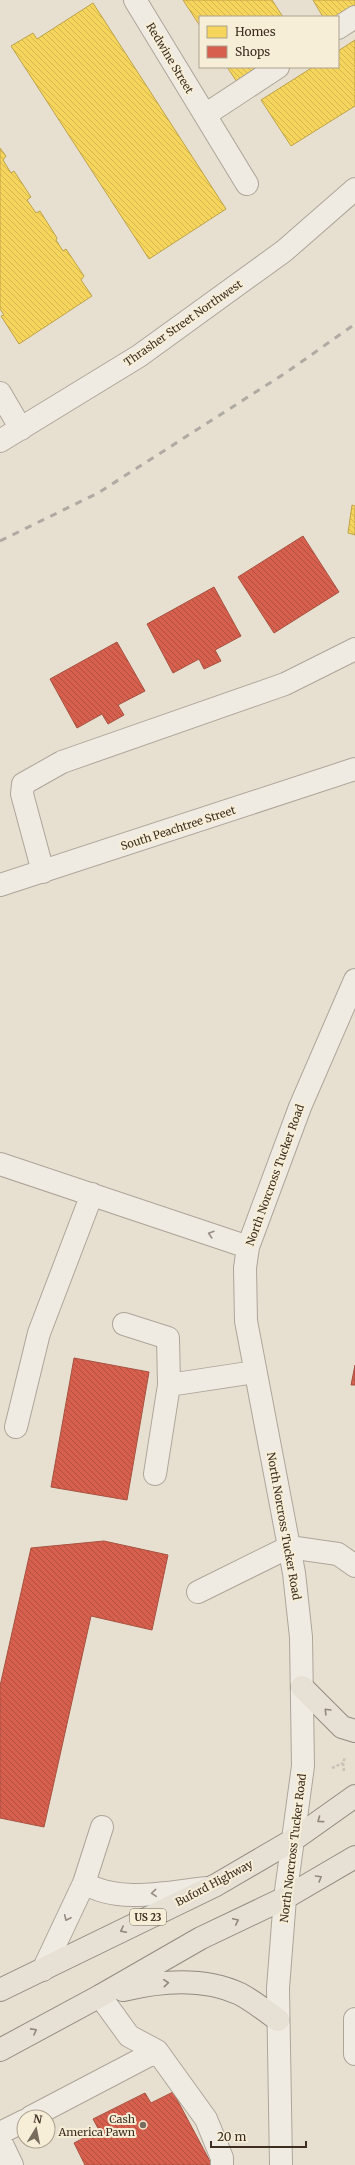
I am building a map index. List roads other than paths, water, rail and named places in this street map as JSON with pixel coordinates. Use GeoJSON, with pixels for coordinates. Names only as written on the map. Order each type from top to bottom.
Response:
{"type":"FeatureCollection","features":[{"type":"Feature","properties":{"kind":"main road"},"geometry":{"type":"LineString","coordinates":[[302,1687],[342,1727],[355,1731]]}},
{"type":"Feature","properties":{"kind":"main road","name":"Buford Highway"},"geometry":{"type":"LineString","coordinates":[[0,1990],[207,1888],[293,1840],[355,1796]]}},
{"type":"Feature","properties":{"kind":"main road"},"geometry":{"type":"LineString","coordinates":[[0,2050],[100,1996],[201,1938],[285,1898],[355,1857]]}},
{"type":"Feature","properties":{"kind":"main road"},"geometry":{"type":"LineString","coordinates":[[100,1996],[143,1985],[170,1982],[211,1984],[240,1994],[278,2020]]}},
{"type":"Feature","properties":{"kind":"street","name":"Redwine Street"},"geometry":{"type":"LineString","coordinates":[[135,0],[247,184]]}},
{"type":"Feature","properties":{"kind":"street"},"geometry":{"type":"LineString","coordinates":[[339,27],[355,17]]}},
{"type":"Feature","properties":{"kind":"street"},"geometry":{"type":"LineString","coordinates":[[205,115],[276,68]]}},
{"type":"Feature","properties":{"kind":"street","name":"Thrasher Street Northwest"},"geometry":{"type":"LineString","coordinates":[[0,441],[139,356],[284,251],[355,189]]}},
{"type":"Feature","properties":{"kind":"street"},"geometry":{"type":"LineString","coordinates":[[0,393],[21,429]]}},
{"type":"Feature","properties":{"kind":"street"},"geometry":{"type":"LineString","coordinates":[[43,872],[23,801],[23,784],[62,762],[285,684],[355,649]]}},
{"type":"Feature","properties":{"kind":"street","name":"South Peachtree Street"},"geometry":{"type":"LineString","coordinates":[[0,885],[355,769]]}},
{"type":"Feature","properties":{"kind":"street","name":"North Norcross Tucker Road"},"geometry":{"type":"LineString","coordinates":[[281,2165],[278,1988],[285,1898],[303,1766],[301,1637],[290,1547],[246,1321],[245,1268],[248,1247],[300,1107],[354,984]]}},
{"type":"Feature","properties":{"kind":"street"},"geometry":{"type":"LineString","coordinates":[[0,1164],[248,1247]]}},
{"type":"Feature","properties":{"kind":"street"},"geometry":{"type":"LineString","coordinates":[[16,1427],[39,1334],[92,1194]]}},
{"type":"Feature","properties":{"kind":"street"},"geometry":{"type":"LineString","coordinates":[[124,1324],[168,1338],[169,1385],[155,1474]]}},
{"type":"Feature","properties":{"kind":"street"},"geometry":{"type":"LineString","coordinates":[[169,1385],[255,1372]]}},
{"type":"Feature","properties":{"kind":"street"},"geometry":{"type":"LineString","coordinates":[[198,1592],[290,1547],[338,1554],[355,1566]]}},
{"type":"Feature","properties":{"kind":"street"},"geometry":{"type":"LineString","coordinates":[[43,1970],[84,1883],[102,1827]]}},
{"type":"Feature","properties":{"kind":"street"},"geometry":{"type":"LineString","coordinates":[[84,1883],[99,1891],[127,1895],[207,1888]]}},
{"type":"Feature","properties":{"kind":"street"},"geometry":{"type":"LineString","coordinates":[[100,1996],[129,2036],[157,2051],[206,2119],[222,2158],[222,2165]]}},
{"type":"Feature","properties":{"kind":"street"},"geometry":{"type":"LineString","coordinates":[[355,2019],[355,2054]]}},
{"type":"Feature","properties":{"kind":"street"},"geometry":{"type":"LineString","coordinates":[[46,2109],[157,2051]]}},
{"type":"Feature","properties":{"kind":"street"},"geometry":{"type":"LineString","coordinates":[[0,2133],[16,2125]]}},
{"type":"Feature","properties":{"kind":"street"},"geometry":{"type":"LineString","coordinates":[[0,2140],[12,2165]]}},
{"type":"Feature","properties":{"kind":"railway"},"geometry":{"type":"LineString","coordinates":[[0,541],[98,493],[287,372],[355,324]]}},
{"type":"Feature","properties":{"kind":"place","name":"Cash America Pawn"},"geometry":{"type":"Point","coordinates":[143,2125]}}]}
